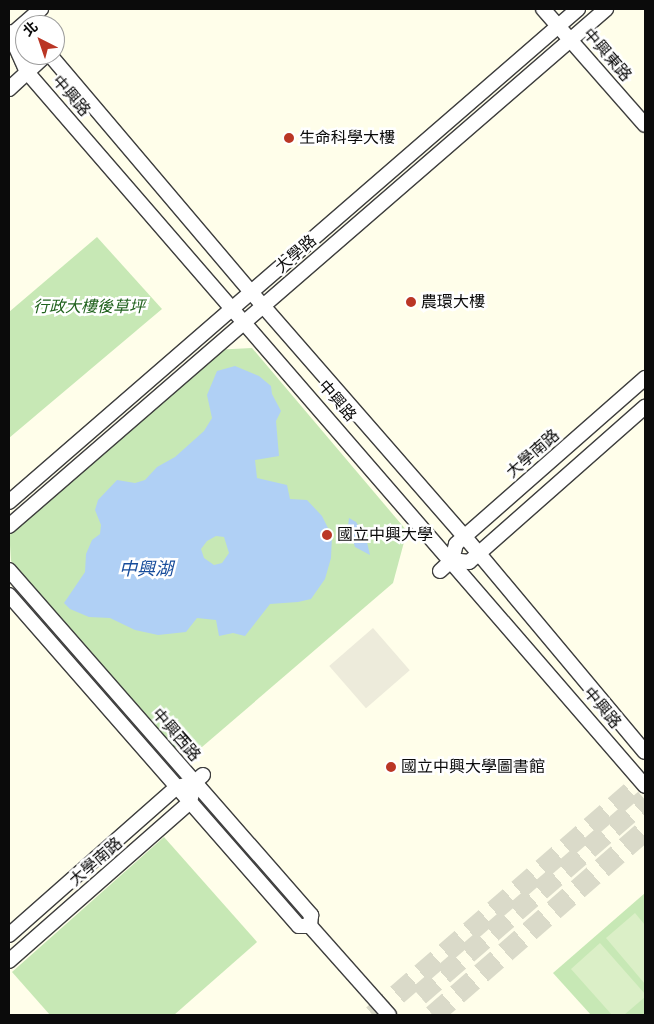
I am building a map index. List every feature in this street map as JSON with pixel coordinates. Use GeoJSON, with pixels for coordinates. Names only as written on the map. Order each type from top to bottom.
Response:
{"type":"FeatureCollection","features":[{"type":"Feature","properties":{"kind":"street"},"geometry":{"type":"LineString","coordinates":[[10,33],[40,9]]}},
{"type":"Feature","properties":{"kind":"street","name":"中興東路"},"geometry":{"type":"LineString","coordinates":[[543,9],[645,125]]}},
{"type":"Feature","properties":{"kind":"street","name":"大學路"},"geometry":{"type":"LineString","coordinates":[[9,502],[578,9]]}},
{"type":"Feature","properties":{"kind":"street","name":"大學路"},"geometry":{"type":"LineString","coordinates":[[9,526],[606,9]]}},
{"type":"Feature","properties":{"kind":"street","name":"中興路"},"geometry":{"type":"LineString","coordinates":[[10,33],[27,72],[452,560],[645,786]]}},
{"type":"Feature","properties":{"kind":"street"},"geometry":{"type":"LineString","coordinates":[[9,88],[36,65]]}},
{"type":"Feature","properties":{"kind":"street","name":"中興路"},"geometry":{"type":"LineString","coordinates":[[57,65],[251,292],[465,536],[645,752]]}},
{"type":"Feature","properties":{"kind":"street","name":"大學南路"},"geometry":{"type":"LineString","coordinates":[[440,571],[452,560],[456,544],[645,378]]}},
{"type":"Feature","properties":{"kind":"street"},"geometry":{"type":"LineString","coordinates":[[452,560],[470,562],[645,407]]}},
{"type":"Feature","properties":{"kind":"street","name":"中興西路"},"geometry":{"type":"LineString","coordinates":[[9,570],[198,779],[311,915],[310,926],[389,1015]]}},
{"type":"Feature","properties":{"kind":"street","name":"中興西路"},"geometry":{"type":"LineString","coordinates":[[9,595],[299,926],[310,926]]}},
{"type":"Feature","properties":{"kind":"street"},"geometry":{"type":"LineString","coordinates":[[190,802],[198,779]]}},
{"type":"Feature","properties":{"kind":"street","name":"大學南路"},"geometry":{"type":"LineString","coordinates":[[9,935],[177,787],[198,779]]}},
{"type":"Feature","properties":{"kind":"street","name":"大學南路"},"geometry":{"type":"LineString","coordinates":[[9,961],[190,802]]}},
{"type":"Feature","properties":{"kind":"green space","name":"行政大樓後草坪"},"geometry":{"type":"Polygon","coordinates":[[[97,237],[162,309],[9,438],[9,312],[97,237]]]}},
{"type":"Feature","properties":{"kind":"green space"},"geometry":{"type":"Polygon","coordinates":[[[252,348],[407,531],[393,583],[202,747],[173,747],[11,561],[9,528],[212,350],[252,348]]]}},
{"type":"Feature","properties":{"kind":"green space"},"geometry":{"type":"Polygon","coordinates":[[[164,837],[257,942],[174,1015],[50,1015],[12,972],[164,837]]]}},
{"type":"Feature","properties":{"kind":"green space"},"geometry":{"type":"Polygon","coordinates":[[[645,893],[645,1015],[591,1015],[553,973],[645,893]]]}},
{"type":"Feature","properties":{"kind":"green space"},"geometry":{"type":"Polygon","coordinates":[[[635,913],[645,925],[645,984],[606,938],[635,913]]]}},
{"type":"Feature","properties":{"kind":"green space"},"geometry":{"type":"Polygon","coordinates":[[[600,943],[645,994],[645,997],[624,1015],[612,1015],[571,969],[600,943]]]}},
{"type":"Feature","properties":{"kind":"shaded area"},"geometry":{"type":"Polygon","coordinates":[[[373,628],[410,670],[366,708],[329,666],[373,628]]]}},
{"type":"Feature","properties":{"kind":"water","name":"中興湖"},"geometry":{"type":"Polygon","coordinates":[[[235,366],[259,376],[271,386],[272,394],[281,411],[276,421],[279,456],[255,460],[257,478],[287,485],[290,499],[307,500],[322,516],[332,536],[331,558],[325,579],[311,599],[270,604],[245,636],[233,633],[219,636],[216,620],[197,618],[186,632],[158,635],[135,630],[110,618],[89,617],[70,609],[64,603],[85,572],[86,554],[92,540],[100,534],[101,525],[95,510],[98,500],[117,480],[135,483],[145,480],[157,467],[175,457],[204,431],[212,418],[207,395],[217,371],[235,366]],[[216,536],[207,541],[201,549],[204,558],[214,565],[222,563],[229,553],[224,537],[216,536]]]}},
{"type":"Feature","properties":{"kind":"water"},"geometry":{"type":"Polygon","coordinates":[[[349,518],[356,522],[366,538],[370,555],[355,547],[348,526],[349,518]]]}},
{"type":"Feature","properties":{"kind":"tunnel"},"geometry":{"type":"LineString","coordinates":[[373,1015],[645,779]]}},
{"type":"Feature","properties":{"kind":"tunnel"},"geometry":{"type":"LineString","coordinates":[[419,995],[645,799]]}},
{"type":"Feature","properties":{"kind":"tunnel"},"geometry":{"type":"LineString","coordinates":[[433,1015],[645,830]]}},
{"type":"Feature","properties":{"kind":"place","name":"生命科學大樓"},"geometry":{"type":"Point","coordinates":[289,138]}},
{"type":"Feature","properties":{"kind":"place","name":"農環大樓"},"geometry":{"type":"Point","coordinates":[411,302]}},
{"type":"Feature","properties":{"kind":"place","name":"國立中興大學"},"geometry":{"type":"Point","coordinates":[327,535]}},
{"type":"Feature","properties":{"kind":"place","name":"國立中興大學圖書館"},"geometry":{"type":"Point","coordinates":[391,767]}}]}
